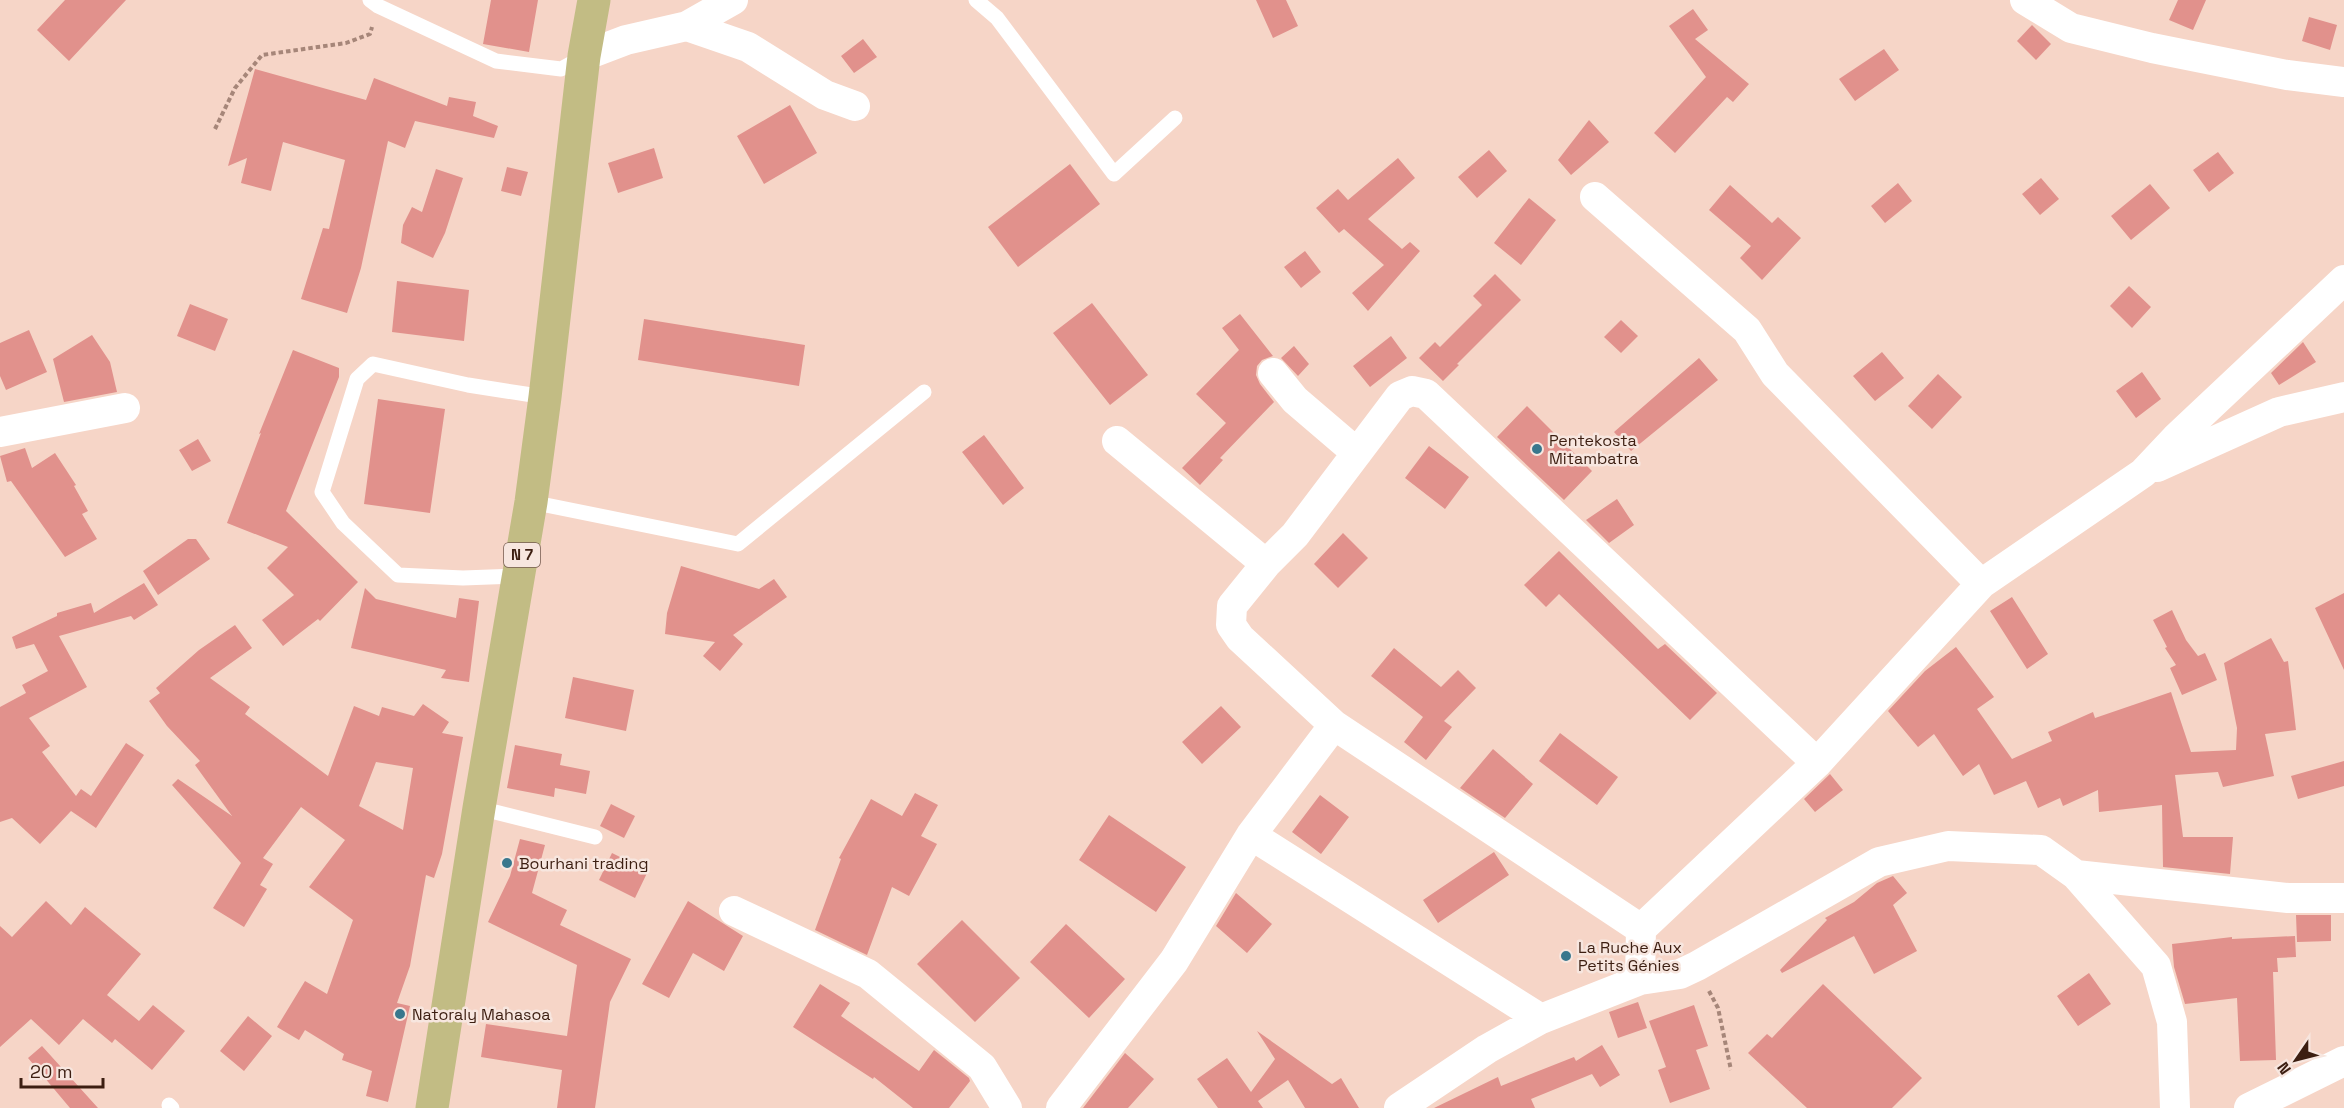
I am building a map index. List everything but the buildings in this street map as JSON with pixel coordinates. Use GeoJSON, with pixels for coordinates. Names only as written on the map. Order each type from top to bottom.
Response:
{"type":"FeatureCollection","features":[{"type":"Feature","properties":{"kind":"main road","name":"N 7"},"geometry":{"type":"LineString","coordinates":[[432,1108],[479,808],[531,502],[584,56],[594,0]]}},
{"type":"Feature","properties":{"kind":"street"},"geometry":{"type":"LineString","coordinates":[[584,56],[626,40],[687,26],[733,0]]}},
{"type":"Feature","properties":{"kind":"street"},"geometry":{"type":"LineString","coordinates":[[2025,0],[2071,28],[2163,51],[2287,75],[2344,82]]}},
{"type":"Feature","properties":{"kind":"street"},"geometry":{"type":"LineString","coordinates":[[687,26],[748,47],[825,95],[855,106]]}},
{"type":"Feature","properties":{"kind":"street"},"geometry":{"type":"LineString","coordinates":[[1595,197],[1747,330],[1775,374],[1981,584]]}},
{"type":"Feature","properties":{"kind":"street"},"geometry":{"type":"LineString","coordinates":[[2143,473],[2176,438],[2344,280]]}},
{"type":"Feature","properties":{"kind":"street"},"geometry":{"type":"LineString","coordinates":[[1273,373],[1295,399],[1357,453]]}},
{"type":"Feature","properties":{"kind":"street"},"geometry":{"type":"LineString","coordinates":[[1641,929],[1334,725],[1240,638],[1231,625],[1232,606],[1266,564],[1295,535],[1400,396],[1412,391],[1426,394],[1817,763]]}},
{"type":"Feature","properties":{"kind":"street"},"geometry":{"type":"LineString","coordinates":[[1640,980],[1641,929],[1817,763],[1981,584],[2143,473],[2279,412],[2344,397]]}},
{"type":"Feature","properties":{"kind":"street"},"geometry":{"type":"LineString","coordinates":[[0,432],[125,408]]}},
{"type":"Feature","properties":{"kind":"street"},"geometry":{"type":"LineString","coordinates":[[1118,441],[1266,564]]}},
{"type":"Feature","properties":{"kind":"street"},"geometry":{"type":"LineString","coordinates":[[1061,1108],[1174,960],[1251,835],[1334,725]]}},
{"type":"Feature","properties":{"kind":"street"},"geometry":{"type":"LineString","coordinates":[[1251,835],[1541,1019]]}},
{"type":"Feature","properties":{"kind":"street"},"geometry":{"type":"LineString","coordinates":[[1399,1108],[1487,1049],[1541,1019],[1640,980],[1680,974],[1879,862],[1948,846],[2041,850],[2076,875],[2156,966],[2172,1022],[2175,1108]]}},
{"type":"Feature","properties":{"kind":"street"},"geometry":{"type":"LineString","coordinates":[[2076,875],[2288,898],[2344,898]]}},
{"type":"Feature","properties":{"kind":"street"},"geometry":{"type":"LineString","coordinates":[[734,911],[868,974],[982,1066],[1007,1108]]}},
{"type":"Feature","properties":{"kind":"street"},"geometry":{"type":"LineString","coordinates":[[2249,1108],[2344,1061]]}},
{"type":"Feature","properties":{"kind":"lane"},"geometry":{"type":"LineString","coordinates":[[976,0],[997,18],[1114,174],[1175,117]]}},
{"type":"Feature","properties":{"kind":"lane"},"geometry":{"type":"LineString","coordinates":[[374,3],[496,61],[561,69],[584,56]]}},
{"type":"Feature","properties":{"kind":"lane"},"geometry":{"type":"LineString","coordinates":[[519,576],[463,578],[398,575],[343,523],[322,492],[357,379],[373,364],[545,398]]}},
{"type":"Feature","properties":{"kind":"lane"},"geometry":{"type":"LineString","coordinates":[[531,502],[738,544],[924,392]]}},
{"type":"Feature","properties":{"kind":"lane"},"geometry":{"type":"LineString","coordinates":[[479,808],[596,837]]}},
{"type":"Feature","properties":{"kind":"path"},"geometry":{"type":"LineString","coordinates":[[215,129],[235,88],[262,55],[346,43],[370,34],[374,3]]}},
{"type":"Feature","properties":{"kind":"path"},"geometry":{"type":"LineString","coordinates":[[1697,966],[1718,1008],[1731,1070]]}},
{"type":"Feature","properties":{"kind":"place","name":"Pentekosta Mitambatra"},"geometry":{"type":"Point","coordinates":[1537,449]}},
{"type":"Feature","properties":{"kind":"place","name":"Bourhani trading"},"geometry":{"type":"Point","coordinates":[507,863]}},
{"type":"Feature","properties":{"kind":"place","name":"La Ruche Aux Petits Génies"},"geometry":{"type":"Point","coordinates":[1566,956]}},
{"type":"Feature","properties":{"kind":"place","name":"Natoraly Mahasoa"},"geometry":{"type":"Point","coordinates":[400,1014]}}]}
